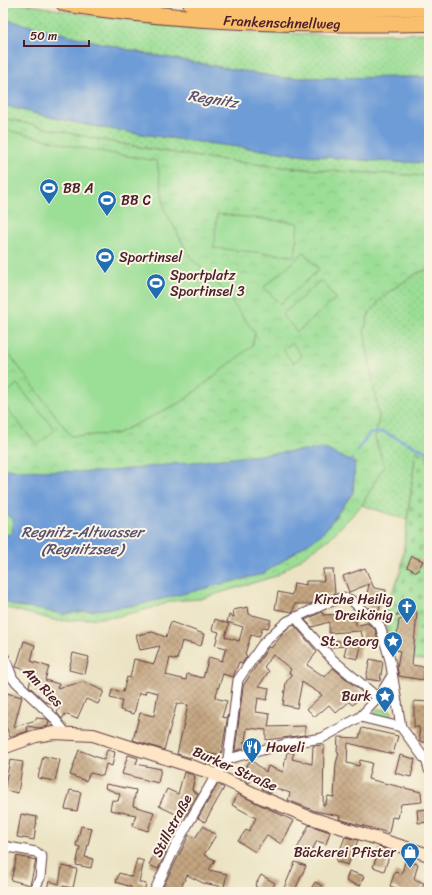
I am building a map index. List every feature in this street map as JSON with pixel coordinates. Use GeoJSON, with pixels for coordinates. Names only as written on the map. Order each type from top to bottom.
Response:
{"type":"FeatureCollection","features":[{"type":"Feature","properties":{"kind":"highway","name":"Frankenschnellweg"},"geometry":{"type":"LineString","coordinates":[[64,3],[147,15],[238,21],[343,24],[429,23]]}},
{"type":"Feature","properties":{"kind":"highway","name":"Frankenschnellweg"},"geometry":{"type":"LineString","coordinates":[[191,3],[255,7],[350,9],[429,7]]}},
{"type":"Feature","properties":{"kind":"main road","name":"Burker Straße"},"geometry":{"type":"LineString","coordinates":[[3,748],[36,736],[65,732],[93,735],[151,752],[216,775],[263,798],[311,818],[429,854]]}},
{"type":"Feature","properties":{"kind":"street"},"geometry":{"type":"LineString","coordinates":[[391,677],[378,698],[360,717],[322,738],[285,744],[228,759],[238,680],[262,645],[276,631],[295,617],[343,597],[351,600],[382,630],[390,660],[391,677],[401,727],[428,765]]}},
{"type":"Feature","properties":{"kind":"street"},"geometry":{"type":"LineString","coordinates":[[295,617],[332,659],[378,698],[397,702]]}},
{"type":"Feature","properties":{"kind":"street","name":"Am Ries"},"geometry":{"type":"LineString","coordinates":[[5,658],[13,679],[53,717],[65,732]]}},
{"type":"Feature","properties":{"kind":"street"},"geometry":{"type":"LineString","coordinates":[[360,717],[401,727]]}},
{"type":"Feature","properties":{"kind":"street","name":"Stillstraße"},"geometry":{"type":"LineString","coordinates":[[154,892],[177,843],[216,775],[228,759]]}},
{"type":"Feature","properties":{"kind":"street"},"geometry":{"type":"LineString","coordinates":[[3,846],[36,852],[42,857],[40,878],[33,892]]}},
{"type":"Feature","properties":{"kind":"green space"},"geometry":{"type":"Polygon","coordinates":[[[3,3],[20,3],[148,24],[225,31],[327,34],[429,33],[429,77],[282,78],[142,53],[3,19],[3,3]]]}},
{"type":"Feature","properties":{"kind":"green space"},"geometry":{"type":"Polygon","coordinates":[[[3,105],[82,124],[188,141],[268,151],[375,161],[429,163],[429,176],[320,170],[229,161],[153,150],[3,118],[3,105]]]}},
{"type":"Feature","properties":{"kind":"green space"},"geometry":{"type":"Polygon","coordinates":[[[3,118],[115,143],[191,156],[305,169],[429,176],[429,269],[417,273],[387,293],[369,313],[364,331],[379,418],[375,438],[384,465],[362,505],[329,539],[276,576],[200,599],[172,601],[153,608],[115,617],[58,621],[3,607],[3,118]]]}},
{"type":"Feature","properties":{"kind":"green space","name":"Sportinsel"},"geometry":{"type":"Polygon","coordinates":[[[3,129],[81,148],[157,161],[165,210],[190,257],[223,290],[255,333],[252,346],[183,401],[116,434],[71,436],[3,346],[3,129]]]}},
{"type":"Feature","properties":{"kind":"green space"},"geometry":{"type":"Polygon","coordinates":[[[217,214],[298,223],[295,256],[214,248],[217,214]]]}},
{"type":"Feature","properties":{"kind":"green space"},"geometry":{"type":"Polygon","coordinates":[[[304,252],[319,270],[280,304],[264,287],[304,252]]]}},
{"type":"Feature","properties":{"kind":"green space"},"geometry":{"type":"Polygon","coordinates":[[[429,269],[429,458],[416,451],[407,520],[362,505],[383,465],[375,438],[379,418],[364,331],[369,313],[387,293],[417,273],[429,269]]]}},
{"type":"Feature","properties":{"kind":"green space"},"geometry":{"type":"Polygon","coordinates":[[[321,280],[336,298],[297,332],[282,315],[321,280]]]}},
{"type":"Feature","properties":{"kind":"green space"},"geometry":{"type":"Polygon","coordinates":[[[292,343],[302,356],[293,363],[283,350],[292,343]]]}},
{"type":"Feature","properties":{"kind":"green space"},"geometry":{"type":"Polygon","coordinates":[[[17,384],[55,430],[37,445],[3,404],[3,396],[17,384]]]}},
{"type":"Feature","properties":{"kind":"green space"},"geometry":{"type":"Polygon","coordinates":[[[416,451],[429,458],[429,661],[411,658],[411,655],[390,650],[383,620],[384,611],[401,571],[416,451]]]}},
{"type":"Feature","properties":{"kind":"green space"},"geometry":{"type":"Polygon","coordinates":[[[377,709],[389,710],[392,712],[391,717],[383,719],[376,718],[374,713],[377,709]]]}},
{"type":"Feature","properties":{"kind":"water","name":"Regnitz"},"geometry":{"type":"Polygon","coordinates":[[[3,19],[142,53],[282,78],[429,77],[429,163],[375,161],[268,151],[188,141],[82,124],[3,105],[3,19]]]}},
{"type":"Feature","properties":{"kind":"water","name":"Regnitz-Altwasser (Regnitzsee)"},"geometry":{"type":"Polygon","coordinates":[[[323,448],[355,463],[353,493],[323,533],[263,574],[138,605],[63,614],[12,605],[3,599],[3,536],[12,533],[13,520],[3,512],[3,468],[14,470],[101,472],[323,448]]]}},
{"type":"Feature","properties":{"kind":"building"},"geometry":{"type":"Polygon","coordinates":[[[412,556],[423,561],[417,572],[407,567],[412,556]]]}},
{"type":"Feature","properties":{"kind":"building"},"geometry":{"type":"Polygon","coordinates":[[[365,568],[374,588],[386,590],[385,601],[381,600],[379,611],[371,610],[365,604],[369,584],[349,592],[343,576],[365,568]]]}},
{"type":"Feature","properties":{"kind":"building"},"geometry":{"type":"Polygon","coordinates":[[[323,569],[333,569],[335,594],[316,596],[316,602],[310,604],[295,604],[293,612],[275,609],[278,592],[292,595],[294,583],[306,585],[306,581],[324,581],[323,569]]]}},
{"type":"Feature","properties":{"kind":"building"},"geometry":{"type":"Polygon","coordinates":[[[248,607],[249,614],[271,620],[268,628],[263,627],[259,637],[251,635],[245,654],[247,656],[242,664],[239,662],[233,677],[223,674],[215,698],[227,701],[222,717],[226,718],[228,715],[221,756],[193,750],[191,758],[177,754],[188,705],[177,703],[164,750],[133,740],[140,713],[154,716],[158,693],[146,690],[145,694],[139,693],[134,714],[120,710],[122,701],[110,698],[112,690],[123,692],[127,677],[130,678],[134,659],[154,664],[160,646],[140,650],[136,635],[152,632],[166,637],[171,622],[204,634],[201,646],[182,641],[177,660],[170,658],[166,675],[186,680],[187,674],[203,678],[209,657],[222,661],[226,648],[215,645],[219,632],[212,630],[215,619],[229,624],[225,637],[239,641],[243,627],[227,622],[229,615],[234,617],[233,610],[248,607]]]}},
{"type":"Feature","properties":{"kind":"building"},"geometry":{"type":"Polygon","coordinates":[[[409,607],[414,609],[417,613],[412,665],[425,667],[423,680],[399,676],[397,668],[400,651],[396,650],[396,645],[392,645],[390,638],[390,634],[397,635],[399,620],[409,617],[396,615],[404,608],[409,607]]]}},
{"type":"Feature","properties":{"kind":"building"},"geometry":{"type":"Polygon","coordinates":[[[322,612],[323,615],[347,614],[347,616],[341,619],[356,618],[356,626],[367,623],[375,629],[378,639],[364,643],[361,631],[329,633],[329,622],[312,627],[305,620],[322,612]]]}},
{"type":"Feature","properties":{"kind":"building"},"geometry":{"type":"Polygon","coordinates":[[[294,625],[317,652],[307,665],[325,677],[333,668],[363,693],[353,705],[349,702],[336,713],[329,705],[315,717],[307,709],[322,695],[302,682],[297,708],[283,705],[286,682],[292,675],[289,673],[291,669],[273,655],[264,667],[269,671],[259,686],[269,688],[267,700],[258,698],[256,712],[270,714],[268,727],[305,726],[305,735],[266,740],[266,730],[247,728],[245,741],[243,742],[245,743],[244,748],[235,751],[243,686],[267,649],[269,647],[271,648],[287,629],[294,625]]]}},
{"type":"Feature","properties":{"kind":"building"},"geometry":{"type":"Polygon","coordinates":[[[330,639],[361,646],[358,659],[344,656],[346,646],[330,647],[330,639]]]}},
{"type":"Feature","properties":{"kind":"building"},"geometry":{"type":"Polygon","coordinates":[[[24,641],[35,645],[31,661],[49,667],[45,680],[59,684],[57,688],[84,682],[104,691],[98,704],[86,699],[77,719],[65,714],[62,719],[57,713],[60,706],[46,702],[29,686],[33,672],[16,667],[24,641]]]}},
{"type":"Feature","properties":{"kind":"building"},"geometry":{"type":"Polygon","coordinates":[[[73,653],[89,657],[85,674],[69,670],[73,653]]]}},
{"type":"Feature","properties":{"kind":"building"},"geometry":{"type":"Polygon","coordinates":[[[370,659],[383,662],[380,681],[366,679],[370,659]]]}},
{"type":"Feature","properties":{"kind":"building"},"geometry":{"type":"Polygon","coordinates":[[[3,692],[22,697],[14,727],[36,720],[36,718],[47,719],[49,721],[48,726],[39,728],[27,726],[28,731],[10,737],[4,721],[6,710],[3,710],[3,692]]]}},
{"type":"Feature","properties":{"kind":"building"},"geometry":{"type":"Polygon","coordinates":[[[414,701],[429,702],[429,742],[420,742],[419,727],[414,727],[414,701]]]}},
{"type":"Feature","properties":{"kind":"building"},"geometry":{"type":"Polygon","coordinates":[[[362,728],[398,736],[393,754],[348,743],[347,763],[359,766],[360,760],[372,763],[368,779],[421,792],[422,802],[401,804],[398,818],[392,817],[389,833],[339,819],[340,816],[315,811],[288,800],[290,793],[273,787],[271,793],[262,789],[263,785],[254,777],[249,783],[238,776],[251,760],[266,772],[268,766],[283,772],[287,752],[294,753],[292,759],[312,764],[313,746],[324,745],[323,805],[325,805],[328,796],[334,797],[336,764],[339,752],[337,752],[338,737],[359,738],[362,728]]]}},
{"type":"Feature","properties":{"kind":"building"},"geometry":{"type":"Polygon","coordinates":[[[79,750],[104,760],[107,750],[115,752],[112,766],[106,764],[103,776],[90,773],[86,781],[70,775],[79,750]]]}},
{"type":"Feature","properties":{"kind":"building"},"geometry":{"type":"Polygon","coordinates":[[[128,755],[138,758],[136,764],[161,769],[158,783],[122,774],[128,755]]]}},
{"type":"Feature","properties":{"kind":"building"},"geometry":{"type":"Polygon","coordinates":[[[400,755],[415,759],[411,777],[395,773],[400,755]]]}},
{"type":"Feature","properties":{"kind":"building"},"geometry":{"type":"Polygon","coordinates":[[[43,756],[60,760],[55,781],[38,778],[43,756]]]}},
{"type":"Feature","properties":{"kind":"building"},"geometry":{"type":"Polygon","coordinates":[[[10,760],[23,762],[18,793],[4,790],[10,760]]]}},
{"type":"Feature","properties":{"kind":"building"},"geometry":{"type":"Polygon","coordinates":[[[184,772],[195,776],[192,790],[198,794],[184,818],[159,806],[167,789],[178,794],[184,772]]]}},
{"type":"Feature","properties":{"kind":"building"},"geometry":{"type":"Polygon","coordinates":[[[106,784],[136,790],[133,806],[154,812],[148,831],[132,826],[136,815],[110,810],[112,800],[118,801],[120,794],[105,788],[106,784]]]}},
{"type":"Feature","properties":{"kind":"building"},"geometry":{"type":"Polygon","coordinates":[[[218,784],[224,788],[205,822],[198,818],[218,784]]]}},
{"type":"Feature","properties":{"kind":"building"},"geometry":{"type":"Polygon","coordinates":[[[70,790],[81,792],[77,811],[65,809],[70,790]]]}},
{"type":"Feature","properties":{"kind":"building"},"geometry":{"type":"Polygon","coordinates":[[[238,794],[294,821],[281,844],[267,835],[255,852],[238,841],[246,830],[249,831],[256,818],[232,805],[238,794]]]}},
{"type":"Feature","properties":{"kind":"building"},"geometry":{"type":"Polygon","coordinates":[[[429,809],[429,822],[418,823],[417,810],[429,809]]]}},
{"type":"Feature","properties":{"kind":"building"},"geometry":{"type":"Polygon","coordinates":[[[21,814],[37,817],[34,840],[17,837],[21,814]]]}},
{"type":"Feature","properties":{"kind":"building"},"geometry":{"type":"Polygon","coordinates":[[[309,825],[330,832],[326,844],[317,841],[307,859],[297,849],[309,825]]]}},
{"type":"Feature","properties":{"kind":"building"},"geometry":{"type":"Polygon","coordinates":[[[81,826],[92,828],[85,857],[93,859],[91,868],[76,865],[80,847],[76,846],[81,826]]]}},
{"type":"Feature","properties":{"kind":"building"},"geometry":{"type":"Polygon","coordinates":[[[203,826],[216,835],[204,855],[215,860],[209,870],[227,874],[224,887],[203,883],[187,875],[179,892],[168,892],[162,889],[189,835],[195,838],[203,826]]]}},
{"type":"Feature","properties":{"kind":"building"},"geometry":{"type":"Polygon","coordinates":[[[345,837],[358,840],[348,865],[336,861],[345,837]]]}},
{"type":"Feature","properties":{"kind":"building"},"geometry":{"type":"Polygon","coordinates":[[[158,846],[167,850],[158,869],[149,865],[158,846]]]}},
{"type":"Feature","properties":{"kind":"building"},"geometry":{"type":"Polygon","coordinates":[[[380,847],[391,851],[384,871],[373,867],[380,847]]]}},
{"type":"Feature","properties":{"kind":"building"},"geometry":{"type":"Polygon","coordinates":[[[17,856],[36,860],[30,885],[11,880],[17,856]]]}},
{"type":"Feature","properties":{"kind":"building"},"geometry":{"type":"Polygon","coordinates":[[[137,859],[144,861],[139,882],[146,884],[144,892],[130,892],[131,887],[116,882],[119,873],[132,877],[137,859]]]}},
{"type":"Feature","properties":{"kind":"building"},"geometry":{"type":"Polygon","coordinates":[[[405,861],[418,864],[414,879],[424,883],[421,892],[407,892],[390,886],[395,872],[402,874],[405,861]]]}},
{"type":"Feature","properties":{"kind":"building"},"geometry":{"type":"Polygon","coordinates":[[[295,862],[306,866],[294,892],[284,888],[295,862]]]}},
{"type":"Feature","properties":{"kind":"building"},"geometry":{"type":"Polygon","coordinates":[[[62,866],[77,869],[73,888],[63,886],[62,892],[47,889],[49,881],[59,884],[62,866]]]}},
{"type":"Feature","properties":{"kind":"building"},"geometry":{"type":"Polygon","coordinates":[[[349,871],[364,876],[360,886],[346,881],[349,871]]]}},
{"type":"Feature","properties":{"kind":"building"},"geometry":{"type":"Polygon","coordinates":[[[261,875],[275,883],[270,892],[265,892],[255,886],[261,875]]]}},
{"type":"Feature","properties":{"kind":"building"},"geometry":{"type":"Polygon","coordinates":[[[315,882],[322,886],[319,892],[309,892],[315,882]]]}},
{"type":"Feature","properties":{"kind":"waterway"},"geometry":{"type":"LineString","coordinates":[[357,451],[369,434],[384,432],[429,453]]}},
{"type":"Feature","properties":{"kind":"place","name":"BB A"},"geometry":{"type":"Point","coordinates":[49,205]}},
{"type":"Feature","properties":{"kind":"place","name":"BB C"},"geometry":{"type":"Point","coordinates":[107,217]}},
{"type":"Feature","properties":{"kind":"place","name":"Sportinsel"},"geometry":{"type":"Point","coordinates":[105,274]}},
{"type":"Feature","properties":{"kind":"place","name":"Sportplatz Sportinsel 3"},"geometry":{"type":"Point","coordinates":[156,300]}},
{"type":"Feature","properties":{"kind":"place","name":"Kirche Heilig Dreikönig"},"geometry":{"type":"Point","coordinates":[407,624]}},
{"type":"Feature","properties":{"kind":"place","name":"St. Georg"},"geometry":{"type":"Point","coordinates":[393,658]}},
{"type":"Feature","properties":{"kind":"place","name":"Burk"},"geometry":{"type":"Point","coordinates":[385,713]}},
{"type":"Feature","properties":{"kind":"place","name":"Haveli"},"geometry":{"type":"Point","coordinates":[252,764]}},
{"type":"Feature","properties":{"kind":"place","name":"Bäckerei Pfister"},"geometry":{"type":"Point","coordinates":[410,869]}}]}
